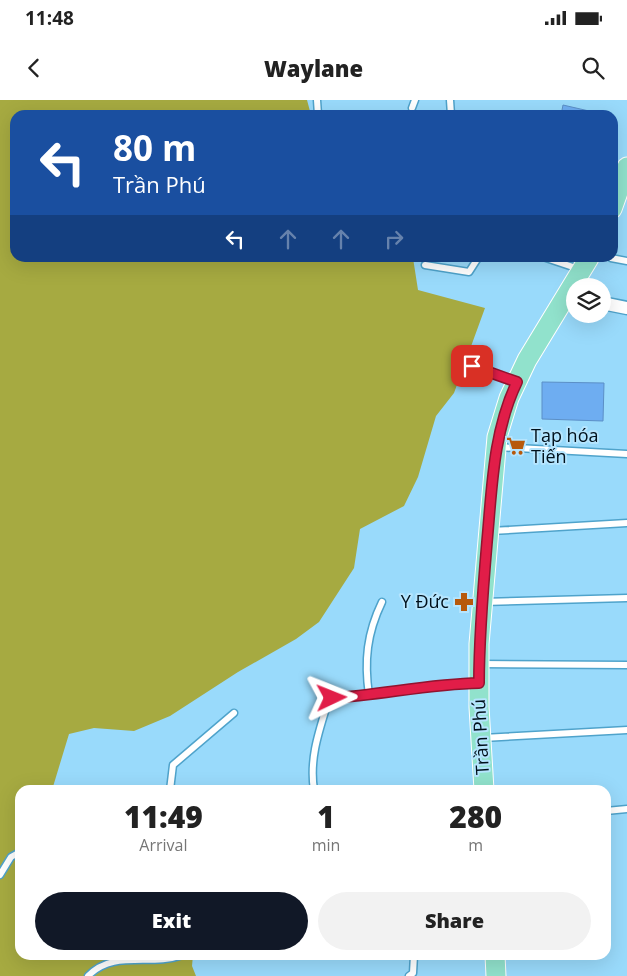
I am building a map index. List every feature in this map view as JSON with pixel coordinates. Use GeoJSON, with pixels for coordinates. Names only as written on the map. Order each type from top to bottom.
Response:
{"type":"FeatureCollection","features":[{"type":"Feature","properties":{"kind":"main road"},"geometry":{"type":"LineString","coordinates":[[618,193],[627,167]]}},
{"type":"Feature","properties":{"kind":"main road","name":"Trần Phú"},"geometry":{"type":"LineString","coordinates":[[578,278],[584,264]]}},
{"type":"Feature","properties":{"kind":"main road","name":"Trần Phú"},"geometry":{"type":"LineString","coordinates":[[484,785],[480,738],[479,664],[482,602],[496,447],[509,398],[543,333],[566,303]]}},
{"type":"Feature","properties":{"kind":"main road"},"geometry":{"type":"LineString","coordinates":[[494,960],[496,976]]}},
{"type":"Feature","properties":{"kind":"street"},"geometry":{"type":"LineString","coordinates":[[611,305],[627,308]]}},
{"type":"Feature","properties":{"kind":"lane"},"geometry":{"type":"LineString","coordinates":[[412,108],[415,100]]}},
{"type":"Feature","properties":{"kind":"lane"},"geometry":{"type":"LineString","coordinates":[[425,265],[469,272],[475,262]]}},
{"type":"Feature","properties":{"kind":"lane"},"geometry":{"type":"LineString","coordinates":[[571,262],[584,264]]}},
{"type":"Feature","properties":{"kind":"lane"},"geometry":{"type":"LineString","coordinates":[[472,366],[517,382]]}},
{"type":"Feature","properties":{"kind":"lane"},"geometry":{"type":"LineString","coordinates":[[496,447],[627,454]]}},
{"type":"Feature","properties":{"kind":"lane"},"geometry":{"type":"LineString","coordinates":[[488,531],[627,523]]}},
{"type":"Feature","properties":{"kind":"lane"},"geometry":{"type":"LineString","coordinates":[[482,602],[627,598]]}},
{"type":"Feature","properties":{"kind":"lane"},"geometry":{"type":"LineString","coordinates":[[369,695],[366,648],[370,631],[382,602]]}},
{"type":"Feature","properties":{"kind":"lane"},"geometry":{"type":"LineString","coordinates":[[479,664],[627,665]]}},
{"type":"Feature","properties":{"kind":"lane"},"geometry":{"type":"LineString","coordinates":[[313,785],[311,774],[319,730],[328,702],[332,698],[369,695],[433,685],[479,683]]}},
{"type":"Feature","properties":{"kind":"lane"},"geometry":{"type":"LineString","coordinates":[[171,785],[173,765],[234,714]]}},
{"type":"Feature","properties":{"kind":"lane"},"geometry":{"type":"LineString","coordinates":[[480,738],[627,730]]}},
{"type":"Feature","properties":{"kind":"lane"},"geometry":{"type":"LineString","coordinates":[[611,811],[627,809]]}},
{"type":"Feature","properties":{"kind":"lane"},"geometry":{"type":"LineString","coordinates":[[0,875],[11,857],[15,855]]}},
{"type":"Feature","properties":{"kind":"lane"},"geometry":{"type":"LineString","coordinates":[[88,976],[96,968],[108,962],[120,960],[164,960]]}},
{"type":"Feature","properties":{"kind":"lane"},"geometry":{"type":"LineString","coordinates":[[409,976],[413,973],[414,960]]}},
{"type":"Feature","properties":{"kind":"shaded area"},"geometry":{"type":"Polygon","coordinates":[[[0,100],[307,100],[310,110],[10,110],[10,262],[414,262],[418,290],[485,308],[454,393],[436,416],[418,477],[404,506],[360,529],[354,568],[319,622],[296,639],[238,672],[170,716],[134,731],[94,728],[69,734],[54,785],[15,785],[15,960],[193,960],[192,966],[196,976],[0,976],[0,100]]]}},
{"type":"Feature","properties":{"kind":"building"},"geometry":{"type":"Polygon","coordinates":[[[563,105],[585,110],[562,110],[563,105]]]}},
{"type":"Feature","properties":{"kind":"building"},"geometry":{"type":"Polygon","coordinates":[[[542,382],[604,383],[603,421],[542,419],[542,382]]]}},
{"type":"Feature","properties":{"kind":"place","name":"Tạp hóa Tiến"},"geometry":{"type":"Point","coordinates":[516,446]}},
{"type":"Feature","properties":{"kind":"place","name":"Y Đức"},"geometry":{"type":"Point","coordinates":[464,602]}},
{"type":"Feature","properties":{"kind":"route"},"geometry":{"type":"LineString","coordinates":[[332,698],[357,698],[433,685],[479,683],[478,644],[497,437],[509,398],[517,382],[472,366]]}}]}
